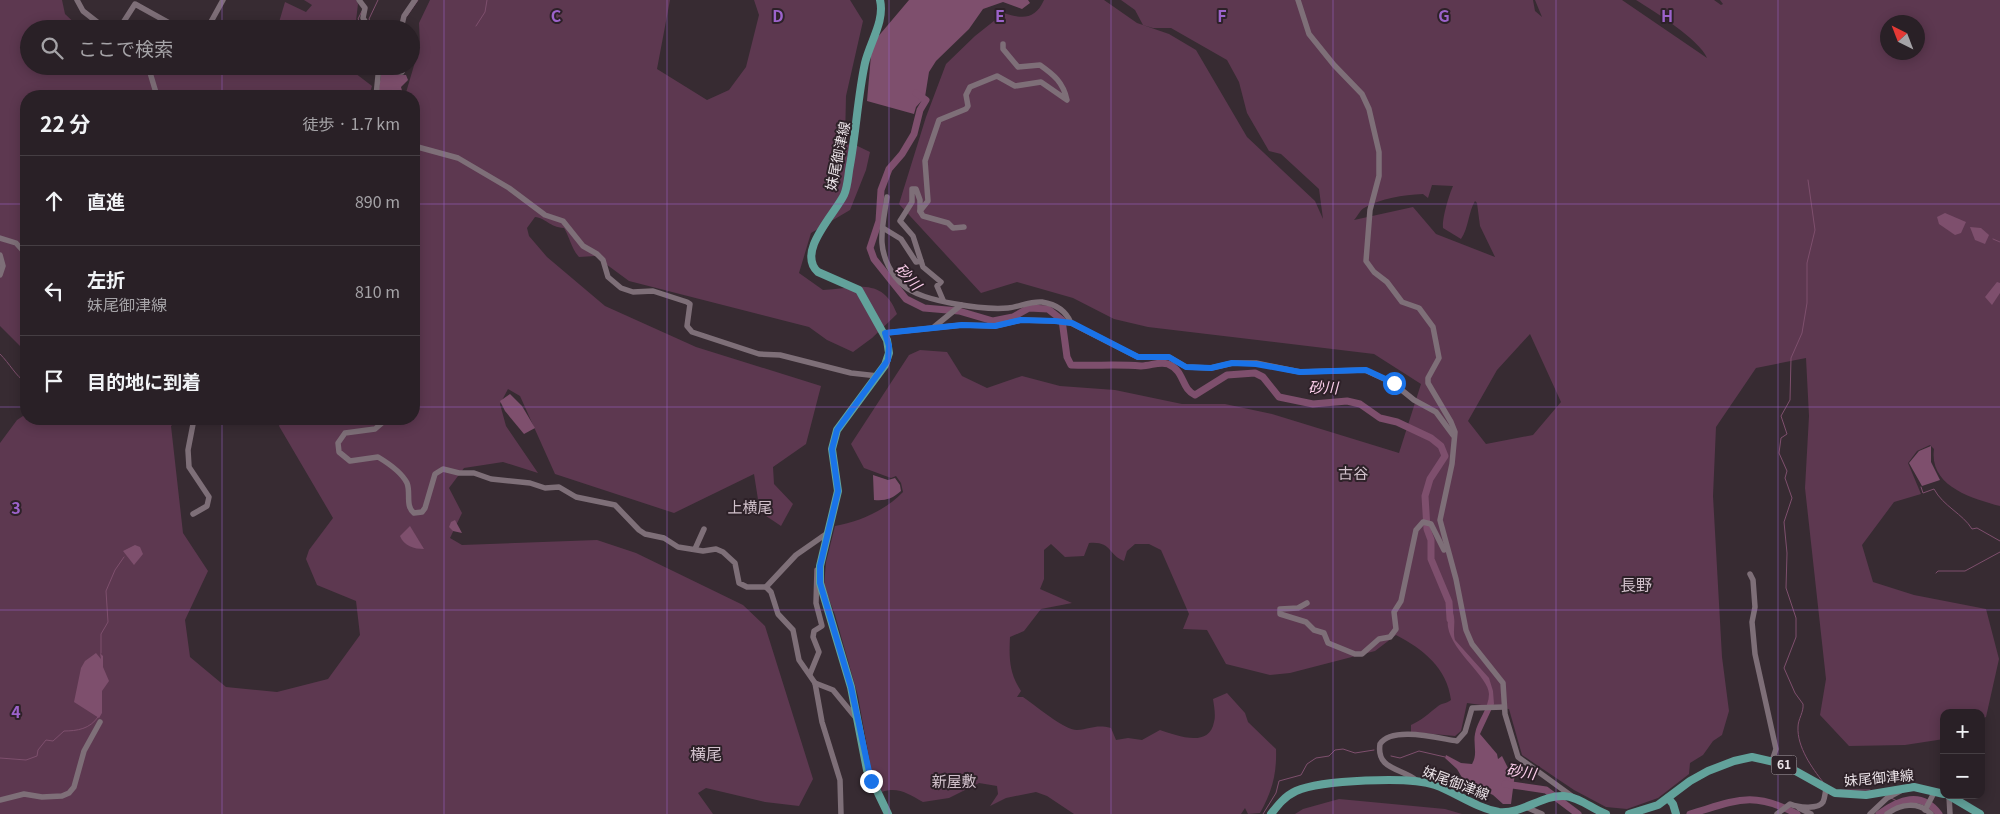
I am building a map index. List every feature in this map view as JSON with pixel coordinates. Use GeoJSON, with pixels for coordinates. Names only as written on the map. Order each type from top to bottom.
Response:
{"type":"FeatureCollection","features":[{"type":"Feature","properties":{"kind":"main road","name":"妹尾御津線"},"geometry":{"type":"LineString","coordinates":[[880,0],[881,12],[865,63],[846,189],[816,242],[810,257],[813,268],[818,272],[859,290],[885,333],[889,354],[878,376],[837,430],[832,449],[838,491],[820,566],[823,594],[846,668],[869,776],[888,814]]}},
{"type":"Feature","properties":{"kind":"main road","name":"妹尾御津線"},"geometry":{"type":"LineString","coordinates":[[1629,814],[1653,807],[1695,778],[1734,761],[1752,757],[1772,761],[1796,770],[1835,794],[1852,796],[1904,788],[1925,788],[1940,792]]}},
{"type":"Feature","properties":{"kind":"main road","name":"妹尾御津線"},"geometry":{"type":"LineString","coordinates":[[1271,814],[1283,799],[1302,788],[1390,780],[1416,780],[1436,786],[1499,812],[1528,808],[1550,798],[1565,796],[1574,798],[1606,814]]}},
{"type":"Feature","properties":{"kind":"main road"},"geometry":{"type":"LineString","coordinates":[[1668,798],[1673,804],[1676,814]]}},
{"type":"Feature","properties":{"kind":"main road"},"geometry":{"type":"LineString","coordinates":[[1956,799],[1980,814]]}},
{"type":"Feature","properties":{"kind":"street"},"geometry":{"type":"LineString","coordinates":[[77,0],[83,11],[94,20]]}},
{"type":"Feature","properties":{"kind":"street"},"geometry":{"type":"LineString","coordinates":[[212,20],[223,0]]}},
{"type":"Feature","properties":{"kind":"street"},"geometry":{"type":"LineString","coordinates":[[359,0],[364,8],[364,20]]}},
{"type":"Feature","properties":{"kind":"street"},"geometry":{"type":"LineString","coordinates":[[403,20],[415,0]]}},
{"type":"Feature","properties":{"kind":"street"},"geometry":{"type":"LineString","coordinates":[[1298,0],[1309,34],[1334,65],[1362,94],[1369,109],[1379,152],[1379,176],[1369,218],[1366,261],[1374,272],[1387,282],[1402,302],[1419,308],[1433,328],[1439,358],[1428,378],[1428,383],[1451,422],[1454,436],[1452,464],[1440,514],[1466,630],[1480,656],[1501,678],[1504,707],[1518,757],[1574,798]]}},
{"type":"Feature","properties":{"kind":"street"},"geometry":{"type":"LineString","coordinates":[[125,20],[135,4],[164,20]]}},
{"type":"Feature","properties":{"kind":"street"},"geometry":{"type":"LineString","coordinates":[[920,211],[926,206],[930,197],[927,190],[925,161],[938,123],[943,118],[966,109],[968,106],[966,95],[970,87],[997,76],[1015,86],[1041,82],[1067,100],[1063,86],[1058,78],[1040,65],[1018,67],[1003,49],[1003,44]]}},
{"type":"Feature","properties":{"kind":"street"},"geometry":{"type":"LineString","coordinates":[[151,75],[155,90]]}},
{"type":"Feature","properties":{"kind":"street"},"geometry":{"type":"LineString","coordinates":[[377,90],[379,75]]}},
{"type":"Feature","properties":{"kind":"street"},"geometry":{"type":"LineString","coordinates":[[420,148],[458,158],[509,188],[545,215],[563,221],[583,246],[598,254],[603,260],[608,277],[621,288],[633,292],[652,291],[690,304],[687,326],[692,332],[758,354],[780,355],[851,373],[878,376]]}},
{"type":"Feature","properties":{"kind":"street"},"geometry":{"type":"LineString","coordinates":[[943,300],[937,286],[941,282],[924,267],[913,236],[900,221],[912,202],[912,191],[914,188],[920,200],[920,211],[924,216],[948,223],[953,228],[964,227]]}},
{"type":"Feature","properties":{"kind":"street"},"geometry":{"type":"LineString","coordinates":[[887,198],[883,228],[884,255],[894,274],[905,286],[916,293],[960,306],[1009,308],[1042,302],[1061,310],[1069,323]]}},
{"type":"Feature","properties":{"kind":"street"},"geometry":{"type":"LineString","coordinates":[[883,228],[901,239],[916,262],[921,261]]}},
{"type":"Feature","properties":{"kind":"street"},"geometry":{"type":"LineString","coordinates":[[0,238],[16,243],[20,247]]}},
{"type":"Feature","properties":{"kind":"street"},"geometry":{"type":"LineString","coordinates":[[0,255],[3,266],[0,275]]}},
{"type":"Feature","properties":{"kind":"street"},"geometry":{"type":"LineString","coordinates":[[933,328],[953,314],[960,306]]}},
{"type":"Feature","properties":{"kind":"street"},"geometry":{"type":"LineString","coordinates":[[885,333],[933,328],[995,326],[1031,320],[1059,322],[1069,323],[1138,357],[1169,357],[1186,367],[1211,368],[1232,363],[1256,364],[1300,372],[1366,370],[1394,383],[1414,400],[1436,412],[1454,436]]}},
{"type":"Feature","properties":{"kind":"street"},"geometry":{"type":"LineString","coordinates":[[193,425],[188,450],[189,467],[209,497],[207,506],[193,514]]}},
{"type":"Feature","properties":{"kind":"street"},"geometry":{"type":"LineString","coordinates":[[379,425],[375,428],[345,433],[338,443],[339,452],[350,461],[378,457],[402,476],[408,486],[409,507],[414,513],[422,512],[425,508],[435,474],[443,469],[459,473],[474,473],[491,479],[530,483],[545,488],[559,487],[576,497],[610,502],[620,507],[639,530],[645,534],[664,538],[678,547],[703,551],[716,549],[723,552],[735,563],[741,586],[766,587],[771,592],[778,614],[793,630],[799,660],[815,683],[822,722],[840,780],[841,814]]}},
{"type":"Feature","properties":{"kind":"street"},"geometry":{"type":"LineString","coordinates":[[1307,604],[1298,608],[1280,609],[1280,614],[1306,622],[1314,630],[1324,633],[1328,643],[1355,654],[1362,654],[1379,639],[1390,636],[1396,629],[1394,612],[1401,601],[1416,530],[1426,522],[1437,533],[1448,555]]}},
{"type":"Feature","properties":{"kind":"street"},"geometry":{"type":"LineString","coordinates":[[695,549],[704,529]]}},
{"type":"Feature","properties":{"kind":"street"},"geometry":{"type":"LineString","coordinates":[[766,587],[796,556],[828,532]]}},
{"type":"Feature","properties":{"kind":"street"},"geometry":{"type":"LineString","coordinates":[[810,674],[819,652],[813,637],[814,631],[822,626],[816,603],[816,578],[817,569],[820,566]]}},
{"type":"Feature","properties":{"kind":"street"},"geometry":{"type":"LineString","coordinates":[[1750,574],[1753,580],[1755,607],[1752,622],[1755,654],[1776,749],[1772,761]]}},
{"type":"Feature","properties":{"kind":"street"},"geometry":{"type":"LineString","coordinates":[[815,683],[833,690],[858,720]]}},
{"type":"Feature","properties":{"kind":"street"},"geometry":{"type":"LineString","coordinates":[[1416,780],[1387,766],[1380,754],[1382,741],[1392,735],[1402,734],[1457,741],[1465,732],[1472,708],[1504,707]]}},
{"type":"Feature","properties":{"kind":"street"},"geometry":{"type":"LineString","coordinates":[[0,800],[24,794],[42,797],[62,796],[69,793],[74,787],[84,751],[100,722]]}},
{"type":"Feature","properties":{"kind":"street"},"geometry":{"type":"LineString","coordinates":[[1870,814],[1887,798],[1904,788]]}},
{"type":"Feature","properties":{"kind":"street"},"geometry":{"type":"LineString","coordinates":[[1797,807],[1820,805],[1824,801],[1826,789]]}},
{"type":"Feature","properties":{"kind":"street"},"geometry":{"type":"LineString","coordinates":[[1925,810],[1935,790]]}},
{"type":"Feature","properties":{"kind":"street"},"geometry":{"type":"LineString","coordinates":[[1872,793],[1887,798]]}},
{"type":"Feature","properties":{"kind":"street"},"geometry":{"type":"LineString","coordinates":[[1949,799],[1950,814]]}},
{"type":"Feature","properties":{"kind":"street"},"geometry":{"type":"LineString","coordinates":[[1779,813],[1788,805],[1812,814]]}},
{"type":"Feature","properties":{"kind":"street"},"geometry":{"type":"LineString","coordinates":[[1887,814],[1904,805],[1925,810],[1931,814]]}},
{"type":"Feature","properties":{"kind":"street"},"geometry":{"type":"LineString","coordinates":[[1528,808],[1542,814]]}},
{"type":"Feature","properties":{"kind":"street"},"geometry":{"type":"LineString","coordinates":[[1779,813],[1787,814]]}},
{"type":"Feature","properties":{"kind":"shaded area"},"geometry":{"type":"Polygon","coordinates":[[[0,0],[62,0],[65,14],[71,20],[20,20],[20,75],[358,75],[372,86],[371,90],[20,90],[20,346],[0,326],[0,0]]]}},
{"type":"Feature","properties":{"kind":"shaded area"},"geometry":{"type":"Polygon","coordinates":[[[304,0],[356,0],[358,4],[356,20],[280,20],[285,2],[306,12],[312,5],[304,0]]]}},
{"type":"Feature","properties":{"kind":"shaded area"},"geometry":{"type":"Polygon","coordinates":[[[430,0],[670,0],[657,69],[707,100],[729,90],[746,67],[759,15],[754,0],[850,0],[863,21],[846,96],[845,140],[870,152],[866,170],[850,210],[811,233],[799,273],[823,290],[867,287],[876,289],[884,294],[891,302],[897,314],[872,338],[853,352],[827,340],[809,327],[629,281],[595,256],[579,257],[564,228],[555,226],[542,219],[535,217],[527,228],[529,236],[547,257],[605,306],[696,347],[821,386],[806,444],[773,467],[774,484],[793,504],[781,526],[760,512],[754,474],[674,513],[555,474],[520,396],[508,389],[500,404],[506,426],[538,473],[503,462],[464,468],[449,488],[462,513],[450,538],[462,545],[597,540],[636,553],[743,605],[765,626],[813,779],[799,806],[765,802],[706,788],[698,793],[713,814],[0,814],[0,443],[20,418],[20,425],[172,425],[183,533],[208,571],[185,620],[190,657],[226,687],[277,692],[328,679],[360,635],[356,601],[317,585],[306,559],[309,550],[333,518],[279,426],[420,425],[420,90],[407,90],[411,75],[420,75],[420,21],[430,0]]]}},
{"type":"Feature","properties":{"kind":"shaded area"},"geometry":{"type":"Polygon","coordinates":[[[909,0],[1028,0],[1030,3],[1022,9],[1003,2],[983,9],[969,29],[936,61],[929,72],[925,97],[916,107],[914,114],[867,101],[871,55],[876,39],[909,0]]]}},
{"type":"Feature","properties":{"kind":"shaded area"},"geometry":{"type":"Polygon","coordinates":[[[1044,0],[1104,0],[1137,23],[1169,34],[1196,50],[1247,137],[1315,201],[1323,219],[1319,189],[1281,154],[1269,151],[1247,113],[1239,82],[1227,60],[1171,28],[1153,28],[1143,25],[1135,10],[1121,0],[1533,0],[1535,11],[1542,17],[1535,0],[1622,0],[1707,58],[1703,51],[1686,35],[1665,18],[1636,0],[1714,0],[1721,5],[1723,4],[1720,0],[2000,0],[2000,506],[1965,494],[1945,481],[1938,472],[1934,462],[1934,449],[1930,445],[1917,451],[1908,463],[1921,494],[1894,502],[1862,545],[1873,582],[1914,595],[1986,609],[1999,659],[1986,717],[1985,709],[1940,709],[1940,740],[1905,745],[1849,746],[1820,715],[1826,679],[1805,488],[1809,416],[1806,358],[1756,368],[1716,427],[1713,496],[1722,657],[1729,711],[1722,735],[1713,741],[1703,755],[1690,763],[1689,774],[1658,798],[1627,809],[1606,807],[1574,790],[1522,755],[1509,709],[1467,703],[1461,731],[1455,736],[1411,732],[1411,725],[1451,700],[1445,678],[1439,669],[1424,653],[1396,635],[1375,651],[1290,673],[1270,675],[1226,664],[1207,630],[1183,629],[1189,614],[1161,550],[1149,544],[1135,544],[1127,551],[1124,561],[1106,546],[1096,543],[1089,543],[1084,556],[1065,557],[1051,544],[1044,550],[1044,579],[1040,589],[1072,603],[1041,609],[1024,631],[1010,637],[1011,665],[1014,678],[1021,691],[1017,697],[1023,697],[1057,722],[1071,729],[1106,727],[1111,728],[1116,740],[1128,738],[1142,740],[1160,730],[1191,738],[1199,738],[1206,735],[1211,730],[1215,720],[1213,699],[1227,693],[1245,713],[1248,722],[1276,749],[1276,766],[1273,782],[1268,798],[1260,813],[1248,814],[1245,808],[1241,814],[1074,814],[1047,796],[1036,792],[1006,798],[990,806],[998,794],[997,786],[979,783],[949,798],[923,802],[899,791],[888,790],[882,792],[872,774],[858,696],[835,615],[824,586],[826,562],[835,526],[853,522],[880,510],[903,492],[901,483],[896,476],[891,478],[864,468],[851,444],[909,355],[920,350],[947,352],[962,376],[987,388],[1022,376],[1060,386],[1115,390],[1182,404],[1225,404],[1272,414],[1399,453],[1421,384],[1374,354],[1148,327],[1114,319],[1073,298],[1017,282],[981,293],[899,204],[926,117],[946,64],[975,36],[1004,13],[1022,17],[1036,11],[1044,0]],[[1432,185],[1428,198],[1423,194],[1385,199],[1361,210],[1354,220],[1413,207],[1436,234],[1495,257],[1480,226],[1477,203],[1475,201],[1466,230],[1461,239],[1443,228],[1445,213],[1453,186],[1432,185]],[[1530,334],[1497,370],[1468,421],[1486,444],[1533,435],[1561,402],[1530,334]]]}},
{"type":"Feature","properties":{"kind":"shaded area"},"geometry":{"type":"Polygon","coordinates":[[[381,75],[406,75],[408,80],[401,87],[402,90],[379,90],[381,75]]]}},
{"type":"Feature","properties":{"kind":"shaded area"},"geometry":{"type":"Polygon","coordinates":[[[1945,213],[1966,222],[1961,233],[1955,235],[1939,224],[1937,217],[1945,213]]]}},
{"type":"Feature","properties":{"kind":"shaded area"},"geometry":{"type":"Polygon","coordinates":[[[1970,227],[1981,228],[1989,235],[1985,244],[1975,240],[1970,227]]]}},
{"type":"Feature","properties":{"kind":"shaded area"},"geometry":{"type":"Polygon","coordinates":[[[1997,282],[2000,283],[2000,293],[1992,305],[1985,297],[1997,282]]]}},
{"type":"Feature","properties":{"kind":"shaded area"},"geometry":{"type":"Polygon","coordinates":[[[510,394],[522,406],[535,428],[524,434],[505,411],[500,401],[510,394]]]}},
{"type":"Feature","properties":{"kind":"shaded area"},"geometry":{"type":"Polygon","coordinates":[[[1931,446],[1931,462],[1940,480],[1922,486],[1909,463],[1919,451],[1931,446]]]}},
{"type":"Feature","properties":{"kind":"shaded area"},"geometry":{"type":"Polygon","coordinates":[[[873,475],[888,480],[895,478],[900,485],[901,491],[888,499],[874,500],[873,475]]]}},
{"type":"Feature","properties":{"kind":"shaded area"},"geometry":{"type":"Polygon","coordinates":[[[455,520],[462,533],[453,531],[449,527],[451,522],[455,520]]]}},
{"type":"Feature","properties":{"kind":"shaded area"},"geometry":{"type":"Polygon","coordinates":[[[410,526],[424,549],[410,546],[400,536],[410,526]]]}},
{"type":"Feature","properties":{"kind":"shaded area"},"geometry":{"type":"Polygon","coordinates":[[[135,545],[140,547],[143,554],[134,565],[123,551],[135,545]]]}},
{"type":"Feature","properties":{"kind":"shaded area"},"geometry":{"type":"Polygon","coordinates":[[[1449,611],[1452,611],[1453,615],[1455,640],[1489,678],[1494,704],[1480,734],[1497,754],[1498,759],[1502,756],[1508,768],[1515,773],[1511,804],[1503,804],[1493,795],[1464,781],[1457,769],[1445,758],[1446,755],[1461,763],[1472,764],[1475,757],[1476,729],[1487,704],[1489,694],[1483,680],[1456,646],[1451,636],[1448,625],[1449,611]]]}},
{"type":"Feature","properties":{"kind":"shaded area"},"geometry":{"type":"Polygon","coordinates":[[[96,653],[101,659],[100,653],[103,656],[103,667],[109,681],[102,691],[102,713],[99,718],[74,702],[81,668],[85,661],[96,653]]]}},
{"type":"Feature","properties":{"kind":"shaded area"},"geometry":{"type":"Polygon","coordinates":[[[1339,799],[1445,809],[1462,814],[1295,814],[1303,809],[1339,799]]]}},
{"type":"Feature","properties":{"kind":"waterway"},"geometry":{"type":"LineString","coordinates":[[370,20],[378,0]]}},
{"type":"Feature","properties":{"kind":"waterway"},"geometry":{"type":"LineString","coordinates":[[407,16],[418,0]]}},
{"type":"Feature","properties":{"kind":"waterway"},"geometry":{"type":"LineString","coordinates":[[476,26],[485,12],[487,0]]}},
{"type":"Feature","properties":{"kind":"waterway"},"geometry":{"type":"LineString","coordinates":[[359,20],[362,11]]}},
{"type":"Feature","properties":{"kind":"waterway","name":"砂川"},"geometry":{"type":"LineString","coordinates":[[916,93],[926,100],[920,110],[914,134],[902,154],[889,169],[881,190],[879,221],[870,248],[874,259],[906,299],[924,308],[959,311],[993,321],[1013,317],[1029,308],[1048,309],[1062,320],[1067,357],[1071,365],[1141,366],[1161,363],[1168,364],[1177,371],[1187,389],[1195,395],[1227,375],[1255,373],[1263,377],[1279,397],[1313,404],[1347,401],[1360,404],[1380,418],[1397,422],[1431,438],[1441,446],[1445,456],[1430,479],[1425,496],[1427,529],[1431,540],[1431,559],[1449,602],[1450,619]]}},
{"type":"Feature","properties":{"kind":"waterway"},"geometry":{"type":"LineString","coordinates":[[1808,180],[1815,230],[1807,263],[1807,303],[1802,333],[1791,358],[1790,400],[1781,416],[1787,434],[1781,438],[1779,453],[1787,471],[1785,478],[1792,498],[1784,522],[1787,553],[1786,588],[1796,618],[1796,637],[1784,668],[1795,693],[1803,704],[1798,727],[1800,742],[1810,764],[1823,782]]}},
{"type":"Feature","properties":{"kind":"waterway"},"geometry":{"type":"LineString","coordinates":[[1993,239],[2000,242]]}},
{"type":"Feature","properties":{"kind":"waterway"},"geometry":{"type":"LineString","coordinates":[[0,354],[20,377]]}},
{"type":"Feature","properties":{"kind":"waterway"},"geometry":{"type":"LineString","coordinates":[[1921,487],[1923,493],[1934,489],[1942,500],[1964,519],[1972,529],[1977,528],[2000,541]]}},
{"type":"Feature","properties":{"kind":"waterway"},"geometry":{"type":"LineString","coordinates":[[1936,573],[1938,571],[1965,571],[2000,552]]}},
{"type":"Feature","properties":{"kind":"waterway"},"geometry":{"type":"LineString","coordinates":[[101,653],[101,634],[108,622],[106,591],[115,570],[124,557]]}},
{"type":"Feature","properties":{"kind":"waterway"},"geometry":{"type":"LineString","coordinates":[[0,758],[26,760],[37,756],[38,750],[46,740],[53,741],[64,731],[87,727],[98,717]]}},
{"type":"Feature","properties":{"kind":"waterway"},"geometry":{"type":"LineString","coordinates":[[1263,814],[1276,793],[1279,781],[1301,775],[1307,764],[1316,758],[1329,756],[1335,750],[1343,749],[1355,753],[1374,750]]}},
{"type":"Feature","properties":{"kind":"waterway"},"geometry":{"type":"LineString","coordinates":[[1391,756],[1400,758],[1419,751],[1445,757]]}},
{"type":"Feature","properties":{"kind":"waterway","name":"砂川"},"geometry":{"type":"LineString","coordinates":[[1505,784],[1546,790],[1578,814]]}},
{"type":"Feature","properties":{"kind":"waterway"},"geometry":{"type":"LineString","coordinates":[[1840,790],[1870,790]]}},
{"type":"Feature","properties":{"kind":"waterway","name":"砂川"},"geometry":{"type":"LineString","coordinates":[[1891,798],[1897,801]]}},
{"type":"Feature","properties":{"kind":"waterway","name":"砂川"},"geometry":{"type":"LineString","coordinates":[[1690,814],[1744,800],[1768,802],[1797,814]]}},
{"type":"Feature","properties":{"kind":"waterway","name":"砂川"},"geometry":{"type":"LineString","coordinates":[[1879,814],[1894,805],[1910,800],[1925,802],[1939,814]]}},
{"type":"Feature","properties":{"kind":"district","name":"古谷"},"geometry":{"type":"Point","coordinates":[1353,474]}},
{"type":"Feature","properties":{"kind":"district","name":"上横尾"},"geometry":{"type":"Point","coordinates":[750,508]}},
{"type":"Feature","properties":{"kind":"district","name":"長野"},"geometry":{"type":"Point","coordinates":[1636,585]}},
{"type":"Feature","properties":{"kind":"district","name":"横尾"},"geometry":{"type":"Point","coordinates":[706,754]}},
{"type":"Feature","properties":{"kind":"district","name":"新屋敷"},"geometry":{"type":"Point","coordinates":[954,782]}},
{"type":"Feature","properties":{"kind":"route"},"geometry":{"type":"LineString","coordinates":[[871,781],[851,687],[820,583],[820,566],[838,491],[832,449],[834,440],[837,430],[888,360],[889,346],[885,333],[962,325],[995,326],[1021,320],[1055,321],[1072,323],[1138,357],[1169,357],[1186,367],[1211,368],[1232,363],[1256,364],[1300,372],[1366,370],[1394,383]]}}]}
